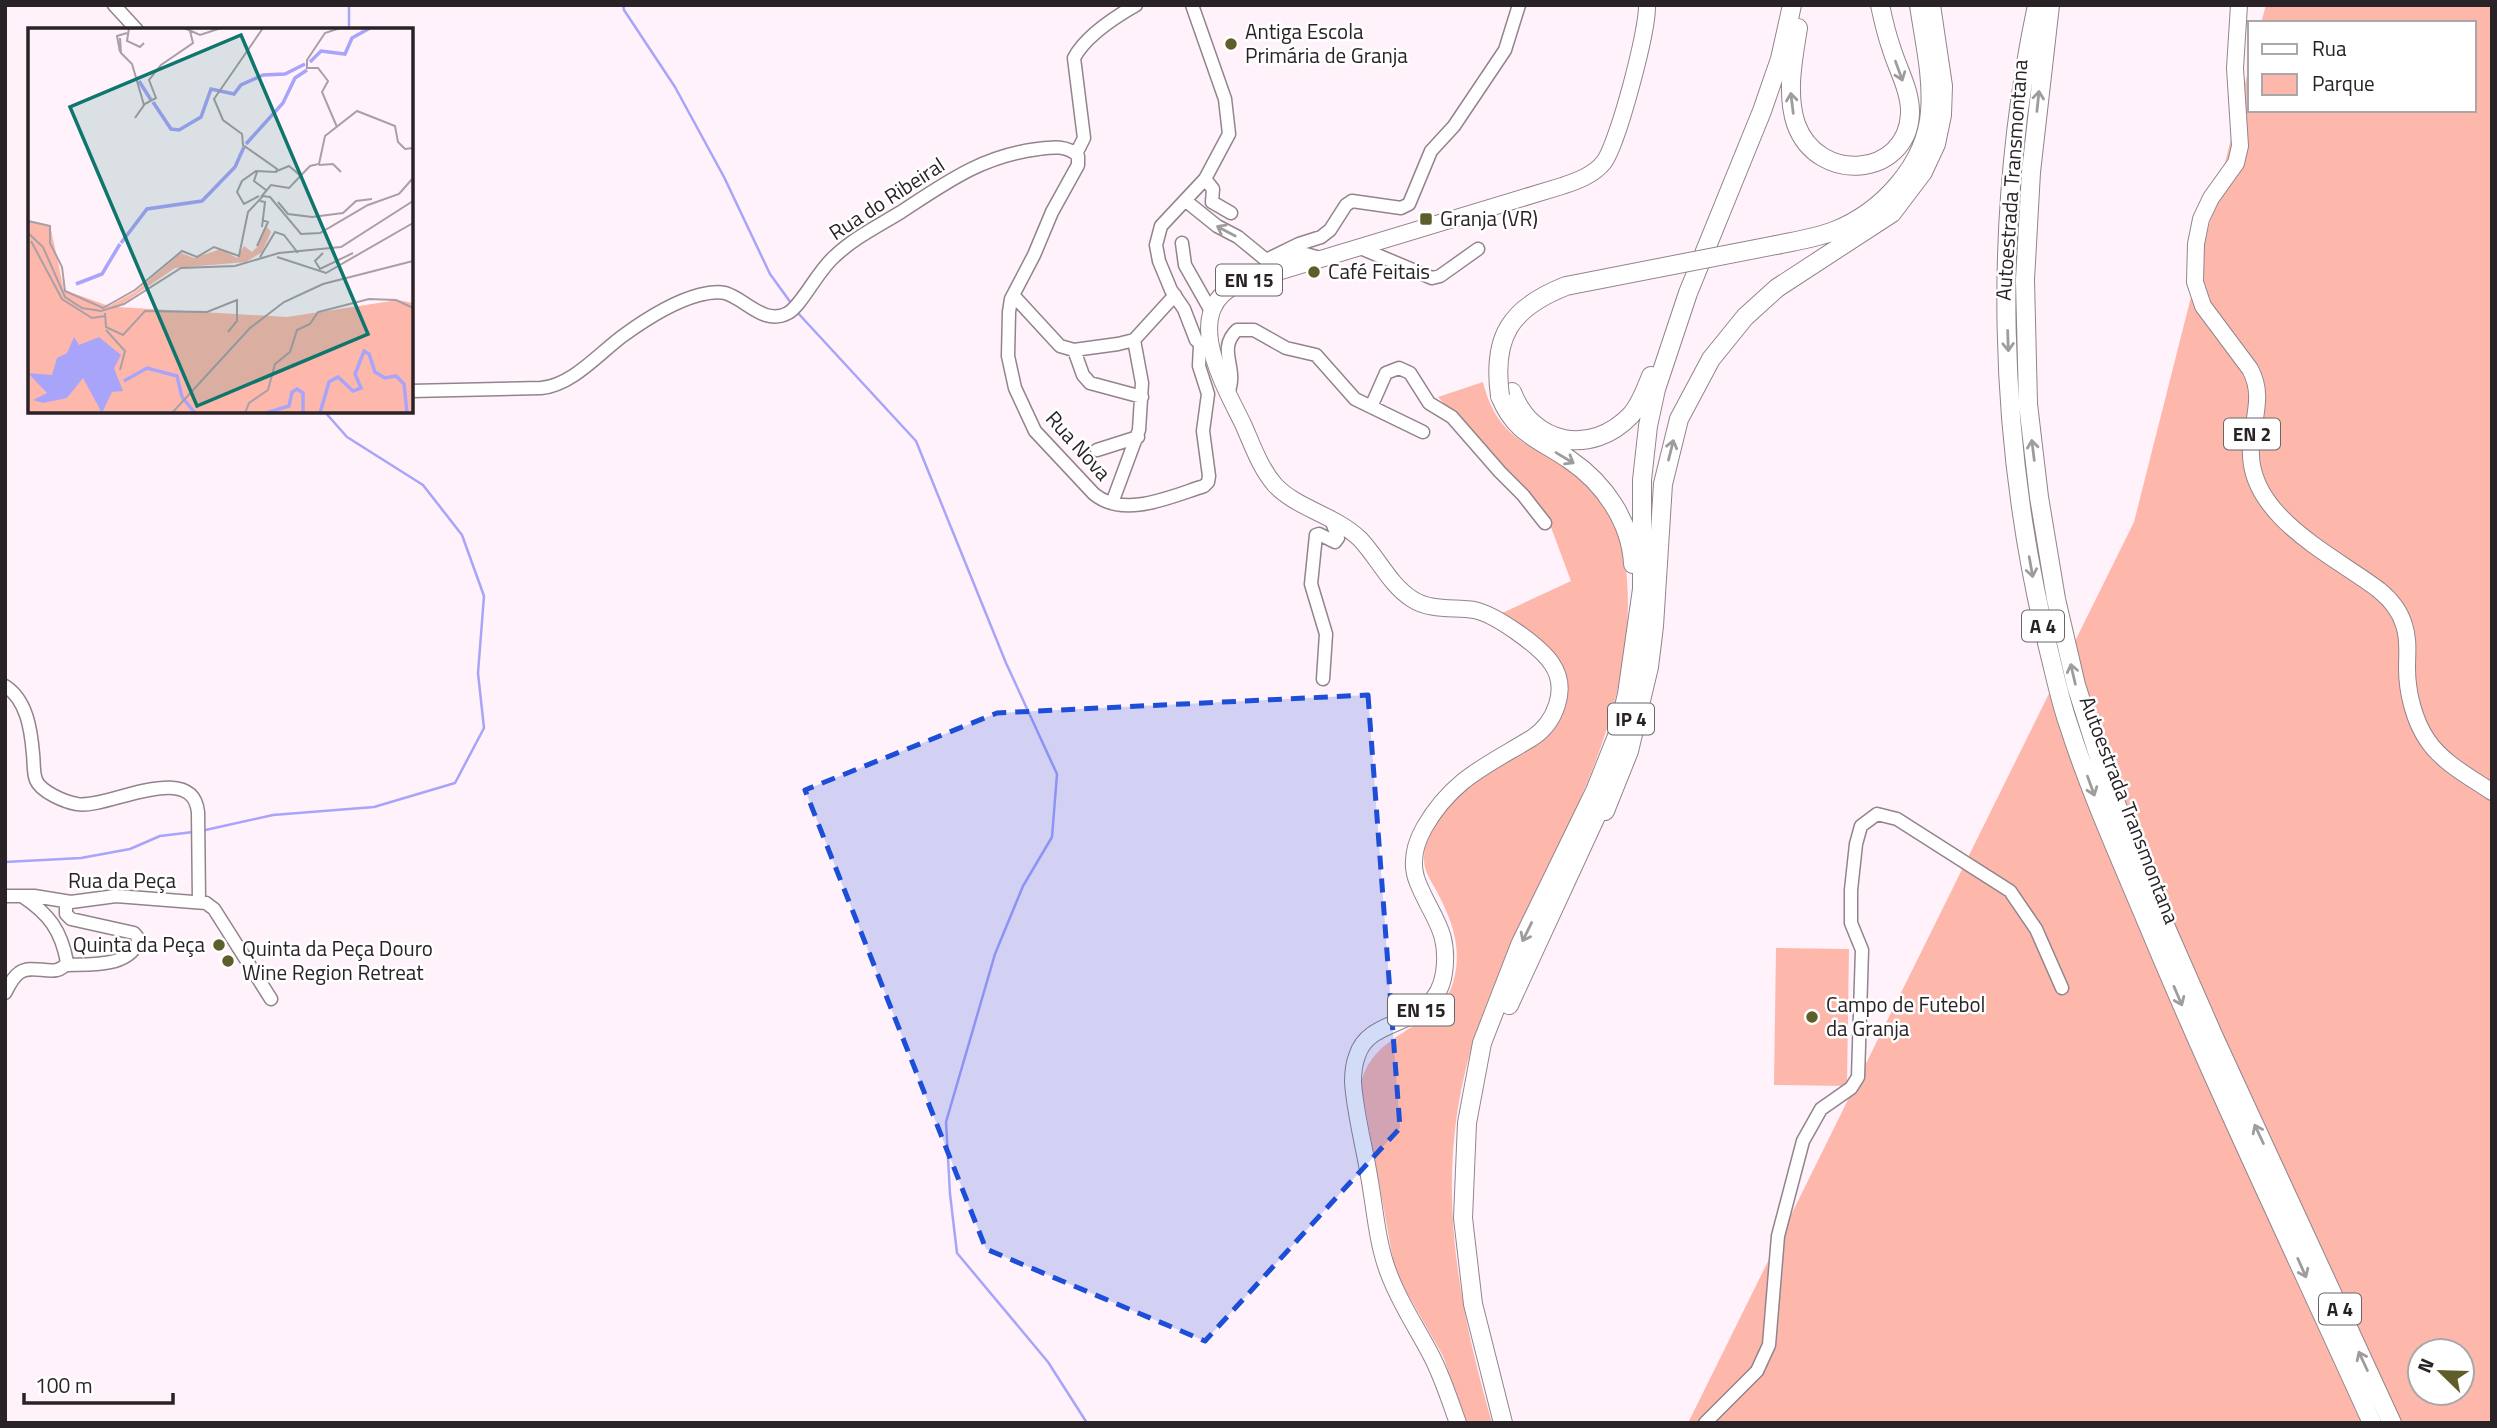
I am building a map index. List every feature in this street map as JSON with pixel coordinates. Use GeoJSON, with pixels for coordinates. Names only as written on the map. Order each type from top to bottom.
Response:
{"type":"FeatureCollection","features":[{"type":"Feature","properties":{"kind":"highway"},"geometry":{"type":"LineString","coordinates":[[1797,5],[1791,98],[1797,125],[1810,147],[1820,156],[1832,163],[1865,166],[1881,159],[1898,146],[1907,129],[1910,113],[1908,95],[1880,5]]}},
{"type":"Feature","properties":{"kind":"highway","name":"IP 4"},"geometry":{"type":"LineString","coordinates":[[1503,1423],[1474,1304],[1463,1218],[1467,1123],[1482,1043],[1520,945],[1595,791],[1617,736],[1642,589],[1642,480],[1648,426],[1656,389],[1681,313],[1762,111],[1797,5]]}},
{"type":"Feature","properties":{"kind":"highway","name":"IP 4"},"geometry":{"type":"LineString","coordinates":[[1512,1423],[1482,1303],[1471,1217],[1476,1124],[1491,1045],[1600,810],[1630,725],[1647,640],[1652,470],[1659,412],[1673,357],[1744,181],[1774,96],[1797,5]]}},
{"type":"Feature","properties":{"kind":"highway"},"geometry":{"type":"LineString","coordinates":[[1774,251],[1833,231],[1862,217],[1891,193],[1911,167],[1930,114],[1930,84],[1919,5]]}},
{"type":"Feature","properties":{"kind":"highway"},"geometry":{"type":"LineString","coordinates":[[1523,975],[1604,814],[1635,732],[1652,645],[1663,484],[1679,419],[1711,359],[1745,317],[1777,288],[1892,213],[1923,172],[1936,144],[1944,86],[1931,5]]}},
{"type":"Feature","properties":{"kind":"highway","name":"Autoestrada Transmontana"},"geometry":{"type":"LineString","coordinates":[[2037,5],[2012,169],[2006,283],[2010,397],[2019,490],[2038,606],[2067,722],[2104,820],[2180,1002],[2392,1423]]}},
{"type":"Feature","properties":{"kind":"highway","name":"Autoestrada Transmontana"},"geometry":{"type":"LineString","coordinates":[[2050,5],[2031,172],[2025,280],[2028,404],[2039,497],[2056,599],[2076,685],[2102,767],[2137,858],[2214,1037],[2372,1423]]}},
{"type":"Feature","properties":{"kind":"highway"},"geometry":{"type":"LineString","coordinates":[[1506,394],[1533,426],[1556,438],[1572,441],[1607,433],[1632,414],[1646,391],[1677,309],[1738,173]]}},
{"type":"Feature","properties":{"kind":"highway"},"geometry":{"type":"LineString","coordinates":[[1635,641],[1633,559],[1621,518],[1608,495],[1592,477],[1569,459],[1527,435],[1512,420],[1497,356],[1506,332],[1520,313],[1545,294],[1566,286],[1836,239],[1864,226],[1900,201]]}},
{"type":"Feature","properties":{"kind":"main road","name":"EN 15"},"geometry":{"type":"LineString","coordinates":[[1458,1423],[1437,1368],[1387,1271],[1353,1073],[1358,1052],[1367,1039],[1419,1012],[1433,999],[1442,982],[1445,962],[1441,929],[1418,884],[1414,866],[1416,844],[1438,805],[1452,789],[1536,736],[1547,725],[1555,710],[1559,687],[1556,671],[1547,658],[1521,637],[1482,612],[1430,606],[1413,600],[1363,542],[1330,517],[1286,494],[1272,481],[1260,461],[1206,347],[1211,311],[1222,293],[1238,284],[1570,183],[1598,169],[1614,139],[1645,36],[1647,5]]}},
{"type":"Feature","properties":{"kind":"main road","name":"EN 2"},"geometry":{"type":"LineString","coordinates":[[2239,5],[2235,76],[2241,146],[2236,163],[2211,198],[2201,219],[2196,244],[2195,282],[2203,306],[2255,380],[2259,395],[2251,449],[2254,475],[2261,492],[2290,526],[2392,602],[2407,632],[2409,688],[2421,729],[2439,754],[2492,792]]}},
{"type":"Feature","properties":{"kind":"street"},"geometry":{"type":"LineString","coordinates":[[114,5],[134,28]]}},
{"type":"Feature","properties":{"kind":"street"},"geometry":{"type":"LineString","coordinates":[[1136,5],[1107,23],[1074,58],[1084,138],[1076,154],[1079,159],[1077,168],[1055,205],[1034,255],[1013,295],[1060,346],[1074,350],[1134,340],[1175,295]]}},
{"type":"Feature","properties":{"kind":"street"},"geometry":{"type":"LineString","coordinates":[[1192,5],[1222,88],[1230,121],[1228,139],[1205,179],[1164,221],[1156,241],[1159,261],[1175,295],[1184,309],[1195,337],[1206,347]]}},
{"type":"Feature","properties":{"kind":"street"},"geometry":{"type":"LineString","coordinates":[[1266,260],[1321,237],[1330,230],[1344,207],[1352,201],[1360,200],[1398,208],[1409,204],[1431,151],[1454,126],[1505,50],[1519,5]]}},
{"type":"Feature","properties":{"kind":"street","name":"Rua do Ribeiral"},"geometry":{"type":"LineString","coordinates":[[413,391],[554,386],[632,330],[677,303],[703,294],[725,293],[768,316],[785,314],[796,306],[819,272],[843,249],[967,170],[1019,151],[1059,147],[1076,154]]}},
{"type":"Feature","properties":{"kind":"street"},"geometry":{"type":"LineString","coordinates":[[1205,179],[1213,189],[1213,203],[1231,213]]}},
{"type":"Feature","properties":{"kind":"street"},"geometry":{"type":"LineString","coordinates":[[1186,201],[1266,260],[1274,261],[1302,253],[1320,258]]}},
{"type":"Feature","properties":{"kind":"street"},"geometry":{"type":"LineString","coordinates":[[1182,243],[1185,265],[1211,311]]}},
{"type":"Feature","properties":{"kind":"street"},"geometry":{"type":"LineString","coordinates":[[1358,247],[1432,278],[1440,276],[1478,249]]}},
{"type":"Feature","properties":{"kind":"street","name":"Rua Nova"},"geometry":{"type":"LineString","coordinates":[[1013,295],[1009,308],[1009,364],[1015,388],[1032,427],[1041,440],[1094,494],[1112,503],[1139,505],[1201,487],[1208,482],[1203,431],[1209,394],[1199,366],[1206,347]]}},
{"type":"Feature","properties":{"kind":"street"},"geometry":{"type":"LineString","coordinates":[[1228,393],[1233,377],[1228,345],[1234,332],[1246,328],[1259,332],[1286,348],[1316,355],[1352,396],[1423,432]]}},
{"type":"Feature","properties":{"kind":"street"},"geometry":{"type":"LineString","coordinates":[[1112,503],[1138,437],[1143,383],[1134,340]]}},
{"type":"Feature","properties":{"kind":"street"},"geometry":{"type":"LineString","coordinates":[[1074,350],[1083,374],[1090,383],[1142,397]]}},
{"type":"Feature","properties":{"kind":"street"},"geometry":{"type":"LineString","coordinates":[[1371,407],[1386,373],[1395,368],[1407,370],[1416,379],[1429,402],[1452,417],[1545,523]]}},
{"type":"Feature","properties":{"kind":"street"},"geometry":{"type":"LineString","coordinates":[[1097,450],[1138,437]]}},
{"type":"Feature","properties":{"kind":"street"},"geometry":{"type":"LineString","coordinates":[[1323,679],[1326,634],[1311,584],[1316,536],[1321,535],[1335,542],[1338,538],[1330,517]]}},
{"type":"Feature","properties":{"kind":"street"},"geometry":{"type":"LineString","coordinates":[[5,686],[22,702],[32,746],[35,778],[40,787],[80,805],[109,802],[140,790],[175,789],[192,798],[198,808],[199,902]]}},
{"type":"Feature","properties":{"kind":"street"},"geometry":{"type":"LineString","coordinates":[[1705,1423],[1757,1371],[1769,1345],[1778,1236],[1803,1140],[1821,1109],[1852,1088],[1858,1077],[1862,950],[1851,923],[1856,844],[1861,826],[1877,814],[1897,819],[2010,891],[2036,929],[2062,988]]}},
{"type":"Feature","properties":{"kind":"street","name":"Rua da Peça"},"geometry":{"type":"LineString","coordinates":[[5,896],[22,896],[66,906],[116,896],[209,904],[271,999]]}},
{"type":"Feature","properties":{"kind":"street"},"geometry":{"type":"LineString","coordinates":[[22,896],[42,910],[53,923],[66,958],[65,965]]}},
{"type":"Feature","properties":{"kind":"street"},"geometry":{"type":"LineString","coordinates":[[53,923],[66,906]]}},
{"type":"Feature","properties":{"kind":"street"},"geometry":{"type":"LineString","coordinates":[[5,993],[15,977],[24,970],[58,970],[65,965],[101,964],[123,958],[132,952],[139,939],[134,933],[71,919],[66,906]]}},
{"type":"Feature","properties":{"kind":"highlighted area"},"geometry":{"type":"Polygon","coordinates":[[[1368,695],[1400,1128],[1205,1341],[986,1249],[805,790],[997,713],[1368,695]]]}},
{"type":"Feature","properties":{"kind":"green space"},"geometry":{"type":"Polygon","coordinates":[[[2266,5],[2492,5],[2492,1423],[1688,1423],[2134,522],[2248,72],[2248,112],[2476,112],[2476,21],[2262,21],[2266,5]]]}},
{"type":"Feature","properties":{"kind":"green space"},"geometry":{"type":"Polygon","coordinates":[[[1483,382],[1489,402],[1507,429],[1576,475],[1604,504],[1616,528],[1624,555],[1627,630],[1618,690],[1600,748],[1578,805],[1499,973],[1477,1030],[1463,1080],[1455,1130],[1453,1227],[1467,1324],[1492,1423],[1467,1423],[1443,1356],[1394,1265],[1361,1084],[1367,1066],[1378,1052],[1434,1011],[1453,983],[1457,958],[1454,935],[1447,912],[1424,864],[1425,846],[1434,825],[1445,806],[1563,711],[1567,693],[1567,678],[1552,653],[1541,642],[1500,614],[1571,581],[1549,522],[1438,397],[1483,382]]]}},
{"type":"Feature","properties":{"kind":"green space","name":"Campo de Futebol da Granja"},"geometry":{"type":"Polygon","coordinates":[[[1776,948],[1849,949],[1847,1086],[1774,1085],[1776,948]]]}},
{"type":"Feature","properties":{"kind":"waterway"},"geometry":{"type":"LineString","coordinates":[[349,5],[349,28]]}},
{"type":"Feature","properties":{"kind":"waterway"},"geometry":{"type":"LineString","coordinates":[[623,5],[675,87],[724,177],[770,274],[791,303]]}},
{"type":"Feature","properties":{"kind":"waterway"},"geometry":{"type":"LineString","coordinates":[[797,312],[916,441],[1006,663],[1057,774],[1052,837],[1023,886],[995,954],[946,1122],[957,1253],[1048,1362],[1087,1423]]}},
{"type":"Feature","properties":{"kind":"waterway"},"geometry":{"type":"LineString","coordinates":[[201,831],[273,815],[374,807],[455,783],[484,728],[478,673],[484,596],[462,535],[423,485],[347,437],[326,413]]}},
{"type":"Feature","properties":{"kind":"waterway"},"geometry":{"type":"LineString","coordinates":[[5,862],[81,858],[130,849],[160,836],[193,832]]}},
{"type":"Feature","properties":{"kind":"place","name":"Antiga Escola Primária de Granja"},"geometry":{"type":"Point","coordinates":[1231,44]}},
{"type":"Feature","properties":{"kind":"place","name":"Granja (VR)"},"geometry":{"type":"Point","coordinates":[1426,219]}},
{"type":"Feature","properties":{"kind":"place","name":"Café Feitais"},"geometry":{"type":"Point","coordinates":[1314,272]}},
{"type":"Feature","properties":{"kind":"place","name":"Quinta da Peça"},"geometry":{"type":"Point","coordinates":[219,945]}},
{"type":"Feature","properties":{"kind":"place","name":"Quinta da Peça Douro Wine Region Retreat"},"geometry":{"type":"Point","coordinates":[228,961]}},
{"type":"Feature","properties":{"kind":"place","name":"Campo de Futebol da Granja"},"geometry":{"type":"Point","coordinates":[1812,1017]}}]}
